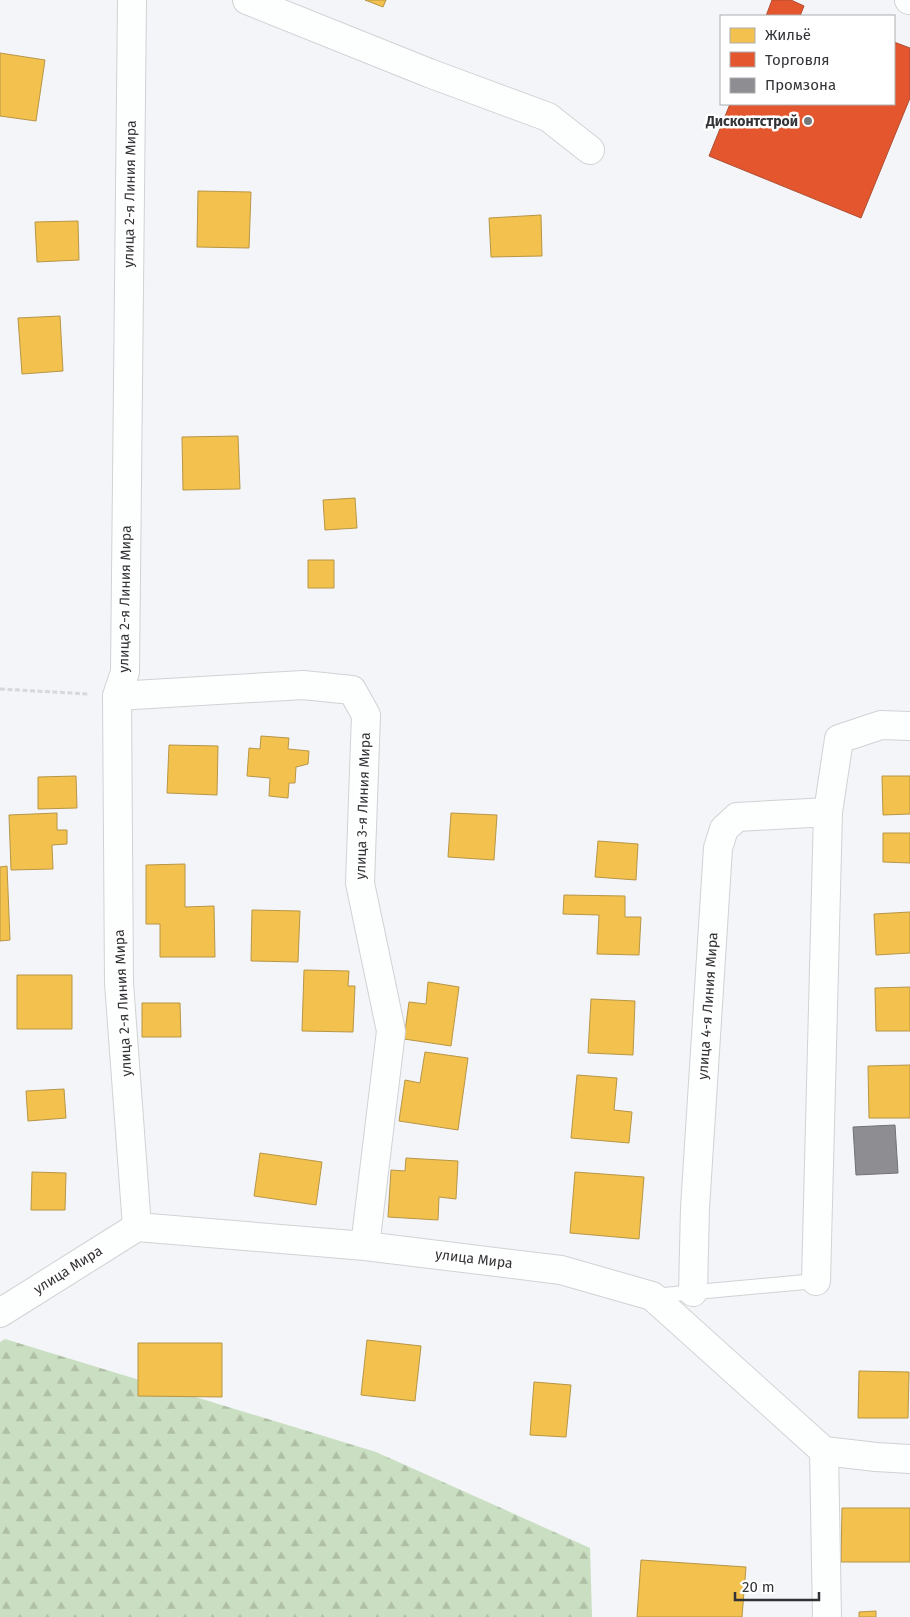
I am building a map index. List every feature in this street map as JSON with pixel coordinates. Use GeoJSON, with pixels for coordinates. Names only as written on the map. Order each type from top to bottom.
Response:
{"type":"FeatureCollection","features":[{"type":"Feature","properties":{"kind":"street","name":"улица 2-я Линия Мира"},"geometry":{"type":"LineString","coordinates":[[132,0],[125,672],[117,696],[119,983],[137,1227]]}},
{"type":"Feature","properties":{"kind":"street"},"geometry":{"type":"LineString","coordinates":[[247,0],[429,73],[548,116],[590,150]]}},
{"type":"Feature","properties":{"kind":"street","name":"улица 3-я Линия Мира"},"geometry":{"type":"LineString","coordinates":[[117,696],[303,685],[352,690],[366,715],[360,883],[391,1031],[365,1246]]}},
{"type":"Feature","properties":{"kind":"street"},"geometry":{"type":"LineString","coordinates":[[816,1280],[828,812],[839,740],[882,724],[910,726]]}},
{"type":"Feature","properties":{"kind":"street","name":"улица 4-я Линия Мира"},"geometry":{"type":"LineString","coordinates":[[693,1292],[695,1208],[718,848],[724,829],[737,817],[828,812]]}},
{"type":"Feature","properties":{"kind":"street","name":"улица Мира"},"geometry":{"type":"LineString","coordinates":[[0,1313],[137,1227],[365,1246],[561,1270],[652,1296],[824,1451]]}},
{"type":"Feature","properties":{"kind":"street"},"geometry":{"type":"LineString","coordinates":[[827,1617],[824,1451],[910,1459]]}},
{"type":"Feature","properties":{"kind":"lane"},"geometry":{"type":"LineString","coordinates":[[652,1296],[816,1280]]}},
{"type":"Feature","properties":{"kind":"path"},"geometry":{"type":"LineString","coordinates":[[0,689],[117,696]]}},
{"type":"Feature","properties":{"kind":"green space"},"geometry":{"type":"Polygon","coordinates":[[[5,1339],[376,1452],[590,1548],[592,1617],[0,1617],[0,1342],[5,1339]]]}},
{"type":"Feature","properties":{"kind":"building: Жильё"},"geometry":{"type":"Polygon","coordinates":[[[365,0],[386,0],[383,7],[365,0]]]}},
{"type":"Feature","properties":{"kind":"building: Жильё"},"geometry":{"type":"Polygon","coordinates":[[[0,53],[45,60],[36,121],[0,116],[0,53]]]}},
{"type":"Feature","properties":{"kind":"building: Жильё"},"geometry":{"type":"Polygon","coordinates":[[[198,191],[251,192],[249,248],[197,247],[198,191]]]}},
{"type":"Feature","properties":{"kind":"building: Жильё"},"geometry":{"type":"Polygon","coordinates":[[[541,215],[542,256],[491,257],[489,218],[541,215]]]}},
{"type":"Feature","properties":{"kind":"building: Жильё"},"geometry":{"type":"Polygon","coordinates":[[[78,221],[79,260],[37,262],[35,222],[78,221]]]}},
{"type":"Feature","properties":{"kind":"building: Жильё"},"geometry":{"type":"Polygon","coordinates":[[[60,316],[63,371],[22,374],[18,318],[60,316]]]}},
{"type":"Feature","properties":{"kind":"building: Жильё"},"geometry":{"type":"Polygon","coordinates":[[[238,436],[240,489],[183,490],[182,437],[238,436]]]}},
{"type":"Feature","properties":{"kind":"building: Жильё"},"geometry":{"type":"Polygon","coordinates":[[[355,498],[357,528],[325,530],[323,500],[355,498]]]}},
{"type":"Feature","properties":{"kind":"building: Жильё"},"geometry":{"type":"Polygon","coordinates":[[[308,560],[334,560],[334,588],[308,588],[308,560]]]}},
{"type":"Feature","properties":{"kind":"building: Жильё"},"geometry":{"type":"Polygon","coordinates":[[[261,736],[289,738],[288,749],[309,751],[308,764],[296,767],[295,783],[289,783],[288,798],[269,796],[270,778],[247,776],[249,748],[260,749],[261,736]]]}},
{"type":"Feature","properties":{"kind":"building: Жильё"},"geometry":{"type":"Polygon","coordinates":[[[169,745],[218,746],[217,795],[167,793],[169,745]]]}},
{"type":"Feature","properties":{"kind":"building: Жильё"},"geometry":{"type":"Polygon","coordinates":[[[76,776],[77,808],[38,809],[38,777],[76,776]]]}},
{"type":"Feature","properties":{"kind":"building: Жильё"},"geometry":{"type":"Polygon","coordinates":[[[882,776],[910,776],[910,814],[883,815],[882,776]]]}},
{"type":"Feature","properties":{"kind":"building: Жильё"},"geometry":{"type":"Polygon","coordinates":[[[57,813],[57,830],[67,830],[67,844],[52,845],[53,869],[11,870],[9,815],[57,813]]]}},
{"type":"Feature","properties":{"kind":"building: Жильё"},"geometry":{"type":"Polygon","coordinates":[[[451,813],[497,815],[494,860],[448,857],[451,813]]]}},
{"type":"Feature","properties":{"kind":"building: Жильё"},"geometry":{"type":"Polygon","coordinates":[[[883,833],[910,833],[910,863],[883,862],[883,833]]]}},
{"type":"Feature","properties":{"kind":"building: Жильё"},"geometry":{"type":"Polygon","coordinates":[[[598,841],[638,844],[636,880],[595,877],[598,841]]]}},
{"type":"Feature","properties":{"kind":"building: Жильё"},"geometry":{"type":"Polygon","coordinates":[[[185,864],[185,907],[214,906],[215,957],[160,957],[160,924],[146,924],[146,865],[185,864]]]}},
{"type":"Feature","properties":{"kind":"building: Жильё"},"geometry":{"type":"Polygon","coordinates":[[[7,866],[10,940],[0,941],[0,867],[7,866]]]}},
{"type":"Feature","properties":{"kind":"building: Жильё"},"geometry":{"type":"Polygon","coordinates":[[[564,895],[625,896],[625,917],[641,917],[639,955],[597,954],[599,915],[563,914],[564,895]]]}},
{"type":"Feature","properties":{"kind":"building: Жильё"},"geometry":{"type":"Polygon","coordinates":[[[252,910],[300,911],[298,962],[251,961],[252,910]]]}},
{"type":"Feature","properties":{"kind":"building: Жильё"},"geometry":{"type":"Polygon","coordinates":[[[910,912],[910,953],[876,955],[874,914],[910,912]]]}},
{"type":"Feature","properties":{"kind":"building: Жильё"},"geometry":{"type":"Polygon","coordinates":[[[304,970],[349,971],[348,986],[355,986],[353,1032],[302,1031],[304,970]]]}},
{"type":"Feature","properties":{"kind":"building: Жильё"},"geometry":{"type":"Polygon","coordinates":[[[17,975],[72,975],[72,1029],[17,1029],[17,975]]]}},
{"type":"Feature","properties":{"kind":"building: Жильё"},"geometry":{"type":"Polygon","coordinates":[[[428,982],[459,987],[451,1046],[404,1039],[409,1002],[426,1004],[428,982]]]}},
{"type":"Feature","properties":{"kind":"building: Жильё"},"geometry":{"type":"Polygon","coordinates":[[[910,987],[910,1031],[876,1031],[875,988],[910,987]]]}},
{"type":"Feature","properties":{"kind":"building: Жильё"},"geometry":{"type":"Polygon","coordinates":[[[591,999],[635,1001],[633,1055],[588,1053],[591,999]]]}},
{"type":"Feature","properties":{"kind":"building: Жильё"},"geometry":{"type":"Polygon","coordinates":[[[142,1003],[180,1003],[181,1037],[142,1037],[142,1003]]]}},
{"type":"Feature","properties":{"kind":"building: Жильё"},"geometry":{"type":"Polygon","coordinates":[[[425,1052],[468,1058],[458,1130],[399,1121],[405,1080],[420,1083],[425,1052]]]}},
{"type":"Feature","properties":{"kind":"building: Жильё"},"geometry":{"type":"Polygon","coordinates":[[[910,1065],[910,1118],[869,1118],[868,1066],[910,1065]]]}},
{"type":"Feature","properties":{"kind":"building: Жильё"},"geometry":{"type":"Polygon","coordinates":[[[577,1075],[617,1078],[614,1110],[632,1112],[629,1143],[571,1138],[577,1075]]]}},
{"type":"Feature","properties":{"kind":"building: Жильё"},"geometry":{"type":"Polygon","coordinates":[[[64,1089],[66,1118],[28,1121],[26,1091],[64,1089]]]}},
{"type":"Feature","properties":{"kind":"building: Жильё"},"geometry":{"type":"Polygon","coordinates":[[[260,1153],[322,1162],[316,1205],[254,1196],[260,1153]]]}},
{"type":"Feature","properties":{"kind":"building: Жильё"},"geometry":{"type":"Polygon","coordinates":[[[406,1158],[458,1161],[456,1199],[439,1197],[438,1220],[388,1217],[391,1170],[405,1171],[406,1158]]]}},
{"type":"Feature","properties":{"kind":"building: Жильё"},"geometry":{"type":"Polygon","coordinates":[[[32,1172],[66,1173],[65,1210],[31,1210],[32,1172]]]}},
{"type":"Feature","properties":{"kind":"building: Жильё"},"geometry":{"type":"Polygon","coordinates":[[[575,1172],[644,1177],[639,1239],[570,1233],[575,1172]]]}},
{"type":"Feature","properties":{"kind":"building: Жильё"},"geometry":{"type":"Polygon","coordinates":[[[367,1340],[421,1346],[415,1401],[361,1395],[367,1340]]]}},
{"type":"Feature","properties":{"kind":"building: Жильё"},"geometry":{"type":"Polygon","coordinates":[[[138,1343],[222,1343],[222,1397],[138,1396],[138,1343]]]}},
{"type":"Feature","properties":{"kind":"building: Жильё"},"geometry":{"type":"Polygon","coordinates":[[[859,1371],[909,1372],[908,1418],[858,1418],[859,1371]]]}},
{"type":"Feature","properties":{"kind":"building: Жильё"},"geometry":{"type":"Polygon","coordinates":[[[534,1382],[571,1385],[566,1437],[530,1435],[534,1382]]]}},
{"type":"Feature","properties":{"kind":"building: Жильё"},"geometry":{"type":"Polygon","coordinates":[[[842,1508],[910,1508],[910,1562],[841,1562],[842,1508]]]}},
{"type":"Feature","properties":{"kind":"building: Жильё"},"geometry":{"type":"Polygon","coordinates":[[[641,1560],[746,1567],[742,1617],[637,1617],[641,1560]]]}},
{"type":"Feature","properties":{"kind":"building: Жильё"},"geometry":{"type":"Polygon","coordinates":[[[876,1611],[876,1617],[859,1617],[859,1612],[876,1611]]]}},
{"type":"Feature","properties":{"kind":"building: Торговля"},"geometry":{"type":"Polygon","coordinates":[[[772,0],[791,0],[804,6],[800,15],[766,15],[772,0]]]}},
{"type":"Feature","properties":{"kind":"building: Торговля"},"geometry":{"type":"Polygon","coordinates":[[[895,42],[910,48],[910,98],[861,218],[709,156],[730,105],[895,105],[895,42]]]}},
{"type":"Feature","properties":{"kind":"building: Промзона"},"geometry":{"type":"Polygon","coordinates":[[[895,1125],[898,1173],[856,1175],[853,1127],[895,1125]]]}},
{"type":"Feature","properties":{"kind":"place","name":"Дисконтстрой"},"geometry":{"type":"Point","coordinates":[808,121]}}]}
